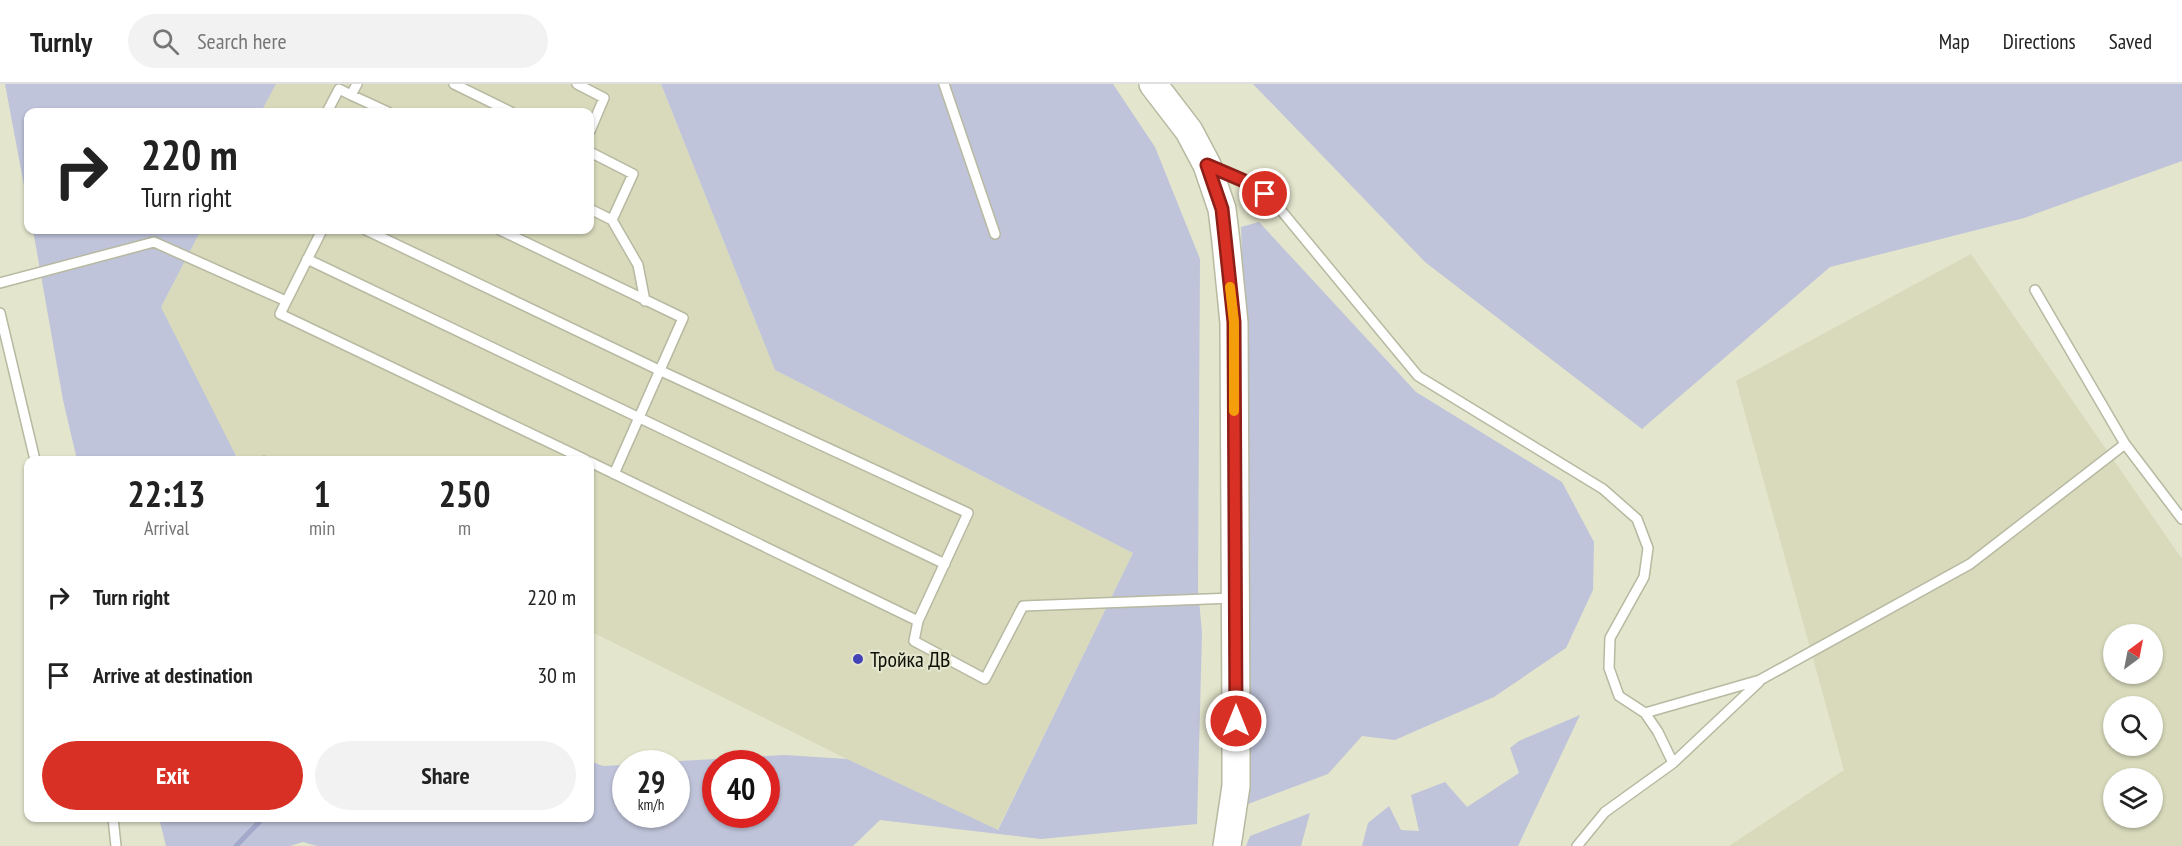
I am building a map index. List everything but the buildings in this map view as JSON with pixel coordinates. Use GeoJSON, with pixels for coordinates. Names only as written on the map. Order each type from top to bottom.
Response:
{"type":"FeatureCollection","features":[{"type":"Feature","properties":{"kind":"street"},"geometry":{"type":"LineString","coordinates":[[1153,84],[1189,131],[1207,165],[1222,209],[1234,322],[1236,786],[1227,846]]}},
{"type":"Feature","properties":{"kind":"lane"},"geometry":{"type":"LineString","coordinates":[[351,95],[357,84]]}},
{"type":"Feature","properties":{"kind":"lane"},"geometry":{"type":"LineString","coordinates":[[454,84],[503,108]]}},
{"type":"Feature","properties":{"kind":"lane"},"geometry":{"type":"LineString","coordinates":[[577,84],[604,98],[594,122]]}},
{"type":"Feature","properties":{"kind":"lane"},"geometry":{"type":"LineString","coordinates":[[944,84],[995,234]]}},
{"type":"Feature","properties":{"kind":"lane"},"geometry":{"type":"LineString","coordinates":[[329,108],[339,89],[379,108]]}},
{"type":"Feature","properties":{"kind":"lane"},"geometry":{"type":"LineString","coordinates":[[594,154],[633,174],[612,220]]}},
{"type":"Feature","properties":{"kind":"lane"},"geometry":{"type":"LineString","coordinates":[[1207,165],[1242,180],[1275,203],[1418,376],[1603,489],[1637,519],[1648,548],[1644,577],[1610,638],[1609,668],[1619,696],[1645,713],[1658,732],[1673,763]]}},
{"type":"Feature","properties":{"kind":"lane"},"geometry":{"type":"LineString","coordinates":[[594,211],[612,220],[638,265],[645,300]]}},
{"type":"Feature","properties":{"kind":"lane"},"geometry":{"type":"LineString","coordinates":[[320,234],[280,314],[578,456]]}},
{"type":"Feature","properties":{"kind":"lane"},"geometry":{"type":"LineString","coordinates":[[374,234],[661,371],[968,513],[918,621],[914,641],[985,679],[1023,606],[1235,597]]}},
{"type":"Feature","properties":{"kind":"lane"},"geometry":{"type":"LineString","coordinates":[[508,234],[682,318],[661,371],[614,474]]}},
{"type":"Feature","properties":{"kind":"lane"},"geometry":{"type":"LineString","coordinates":[[0,283],[154,242],[286,301]]}},
{"type":"Feature","properties":{"kind":"lane"},"geometry":{"type":"LineString","coordinates":[[307,259],[945,564]]}},
{"type":"Feature","properties":{"kind":"lane"},"geometry":{"type":"LineString","coordinates":[[2035,291],[2125,444],[2182,519]]}},
{"type":"Feature","properties":{"kind":"lane"},"geometry":{"type":"LineString","coordinates":[[0,313],[34,456]]}},
{"type":"Feature","properties":{"kind":"lane"},"geometry":{"type":"LineString","coordinates":[[1645,713],[1760,680],[1970,564],[2125,444]]}},
{"type":"Feature","properties":{"kind":"lane"},"geometry":{"type":"LineString","coordinates":[[594,464],[918,621]]}},
{"type":"Feature","properties":{"kind":"lane"},"geometry":{"type":"LineString","coordinates":[[1577,846],[1605,812],[1673,763],[1760,680]]}},
{"type":"Feature","properties":{"kind":"lane"},"geometry":{"type":"LineString","coordinates":[[113,822],[116,846]]}},
{"type":"Feature","properties":{"kind":"shaded area"},"geometry":{"type":"Polygon","coordinates":[[[5,84],[276,84],[263,108],[24,108],[24,186],[5,84]]]}},
{"type":"Feature","properties":{"kind":"shaded area"},"geometry":{"type":"Polygon","coordinates":[[[276,84],[661,84],[775,370],[1133,553],[997,831],[594,633],[594,456],[238,456],[234,454],[161,307],[199,234],[594,234],[594,108],[263,108],[276,84]]]}},
{"type":"Feature","properties":{"kind":"shaded area"},"geometry":{"type":"Polygon","coordinates":[[[661,84],[1113,84],[1155,147],[1200,259],[1198,589],[1202,633],[1197,824],[1041,839],[880,820],[853,846],[317,846],[303,842],[290,846],[166,846],[160,822],[594,822],[594,763],[603,766],[612,766],[612,828],[690,828],[690,760],[702,760],[702,828],[780,828],[780,755],[785,755],[847,759],[998,830],[1133,553],[775,370],[661,84]]]}},
{"type":"Feature","properties":{"kind":"shaded area"},"geometry":{"type":"Polygon","coordinates":[[[1253,84],[2182,84],[2182,161],[2024,218],[1830,267],[1642,429],[1425,262],[1253,84]]]}},
{"type":"Feature","properties":{"kind":"shaded area"},"geometry":{"type":"Polygon","coordinates":[[[1259,222],[1416,392],[1562,482],[1594,542],[1593,590],[1566,648],[1494,697],[1395,740],[1362,736],[1328,774],[1248,804],[1246,360],[1241,227],[1259,222]]]}},
{"type":"Feature","properties":{"kind":"shaded area"},"geometry":{"type":"Polygon","coordinates":[[[34,234],[199,234],[161,307],[236,456],[76,456],[63,400],[34,234]]]}},
{"type":"Feature","properties":{"kind":"shaded area"},"geometry":{"type":"Polygon","coordinates":[[[1971,254],[2182,559],[2182,846],[1729,846],[1844,770],[1736,381],[1971,254]]]}},
{"type":"Feature","properties":{"kind":"shaded area"},"geometry":{"type":"Polygon","coordinates":[[[1580,715],[1518,846],[1362,846],[1368,823],[1389,806],[1401,830],[1419,831],[1411,795],[1445,782],[1467,807],[1519,773],[1510,748],[1519,741],[1580,715]]]}},
{"type":"Feature","properties":{"kind":"shaded area"},"geometry":{"type":"Polygon","coordinates":[[[1310,813],[1301,846],[1246,846],[1250,836],[1310,813]]]}},
{"type":"Feature","properties":{"kind":"waterway"},"geometry":{"type":"LineString","coordinates":[[236,846],[259,822]]}},
{"type":"Feature","properties":{"kind":"slow traffic"},"geometry":{"type":"LineString","coordinates":[[1230,287],[1234,322],[1234,411]]}},
{"type":"Feature","properties":{"kind":"place","name":"Тройка ДВ"},"geometry":{"type":"Point","coordinates":[858,659]}},
{"type":"Feature","properties":{"kind":"route"},"geometry":{"type":"LineString","coordinates":[[1236,721],[1234,322],[1222,209],[1207,165],[1242,180],[1265,194]]}}]}
